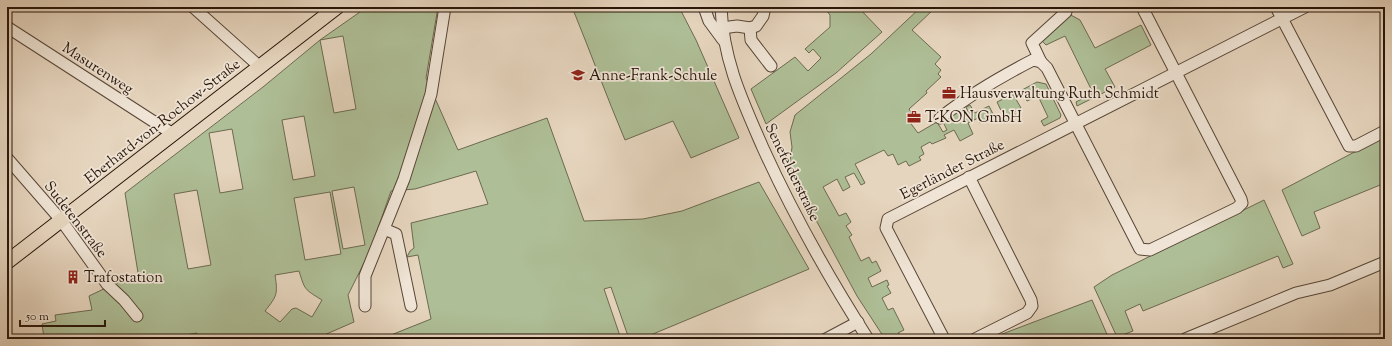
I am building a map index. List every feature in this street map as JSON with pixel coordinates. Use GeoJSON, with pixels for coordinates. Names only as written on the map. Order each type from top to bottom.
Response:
{"type":"FeatureCollection","features":[{"type":"Feature","properties":{"kind":"main road","name":"Eberhard-von-Rochow-Straße"},"geometry":{"type":"LineString","coordinates":[[7,262],[337,7]]}},
{"type":"Feature","properties":{"kind":"street"},"geometry":{"type":"LineString","coordinates":[[193,7],[260,67]]}},
{"type":"Feature","properties":{"kind":"street"},"geometry":{"type":"LineString","coordinates":[[365,306],[365,276],[404,179],[425,114],[437,59],[445,7]]}},
{"type":"Feature","properties":{"kind":"street"},"geometry":{"type":"LineString","coordinates":[[704,7],[709,21],[723,40]]}},
{"type":"Feature","properties":{"kind":"street","name":"Senefelderstraße"},"geometry":{"type":"LineString","coordinates":[[721,7],[723,40],[730,69],[778,180],[818,256],[868,339]]}},
{"type":"Feature","properties":{"kind":"street"},"geometry":{"type":"LineString","coordinates":[[722,28],[737,26],[750,28],[756,26],[760,22],[765,7]]}},
{"type":"Feature","properties":{"kind":"street"},"geometry":{"type":"LineString","coordinates":[[1066,12],[1032,43],[1041,62],[1047,68],[1140,249],[1150,250],[1237,208],[1242,203],[1142,7]]}},
{"type":"Feature","properties":{"kind":"street"},"geometry":{"type":"LineString","coordinates":[[1276,7],[1349,146],[1356,146],[1385,131]]}},
{"type":"Feature","properties":{"kind":"street","name":"Egerländer Straße"},"geometry":{"type":"LineString","coordinates":[[944,339],[886,228],[887,222],[898,214],[969,177],[1305,7]]}},
{"type":"Feature","properties":{"kind":"street","name":"Masurenweg"},"geometry":{"type":"LineString","coordinates":[[7,27],[173,134]]}},
{"type":"Feature","properties":{"kind":"street"},"geometry":{"type":"LineString","coordinates":[[750,28],[751,40],[771,66]]}},
{"type":"Feature","properties":{"kind":"street"},"geometry":{"type":"LineString","coordinates":[[940,118],[967,97],[1001,77],[1033,60],[1041,62]]}},
{"type":"Feature","properties":{"kind":"street","name":"Sudetenstraße"},"geometry":{"type":"LineString","coordinates":[[7,158],[61,220],[107,284],[124,300],[137,316]]}},
{"type":"Feature","properties":{"kind":"street"},"geometry":{"type":"LineString","coordinates":[[969,177],[1031,300],[1032,306],[1027,313],[975,339]]}},
{"type":"Feature","properties":{"kind":"street"},"geometry":{"type":"LineString","coordinates":[[384,229],[396,234],[410,306]]}},
{"type":"Feature","properties":{"kind":"street"},"geometry":{"type":"LineString","coordinates":[[1185,339],[1296,293],[1313,291],[1330,286],[1385,262]]}},
{"type":"Feature","properties":{"kind":"street"},"geometry":{"type":"LineString","coordinates":[[826,339],[858,322]]}},
{"type":"Feature","properties":{"kind":"green space"},"geometry":{"type":"Polygon","coordinates":[[[367,7],[438,7],[426,78],[458,150],[547,118],[584,221],[643,219],[682,211],[759,182],[809,269],[641,339],[629,339],[611,287],[604,289],[621,339],[381,339],[431,319],[418,255],[407,257],[410,251],[414,248],[411,223],[488,204],[476,171],[415,189],[391,191],[370,251],[348,295],[354,322],[315,339],[199,339],[197,333],[173,337],[173,339],[38,339],[44,338],[42,324],[56,321],[55,315],[92,310],[89,296],[116,283],[139,279],[125,193],[263,87],[320,40],[367,7]],[[343,36],[320,40],[334,113],[356,109],[343,36]],[[304,116],[282,120],[293,180],[315,176],[304,116]],[[232,129],[209,133],[220,193],[243,189],[232,129]],[[354,187],[332,191],[343,249],[365,245],[354,187]],[[197,190],[174,194],[188,269],[211,265],[197,190]],[[330,192],[294,198],[305,260],[341,254],[330,192]],[[299,271],[275,275],[276,294],[265,311],[280,322],[292,309],[296,308],[312,317],[322,300],[306,288],[299,271]]]}},
{"type":"Feature","properties":{"kind":"green space"},"geometry":{"type":"Polygon","coordinates":[[[572,7],[679,7],[696,40],[739,138],[691,158],[673,121],[625,140],[572,7]]]}},
{"type":"Feature","properties":{"kind":"green space"},"geometry":{"type":"Polygon","coordinates":[[[814,7],[858,7],[882,32],[836,73],[766,124],[751,89],[795,57],[808,71],[821,58],[813,49],[809,53],[805,49],[830,27],[830,15],[826,10],[819,11],[814,7]]]}},
{"type":"Feature","properties":{"kind":"green space"},"geometry":{"type":"Polygon","coordinates":[[[921,7],[936,7],[912,30],[941,57],[935,64],[941,70],[938,74],[941,77],[926,91],[927,93],[909,109],[911,112],[906,117],[918,133],[937,122],[943,132],[947,130],[942,120],[960,110],[964,115],[968,112],[966,107],[970,105],[975,113],[989,106],[994,116],[980,123],[978,118],[968,123],[973,134],[960,141],[954,130],[944,135],[946,138],[932,144],[930,142],[921,147],[924,154],[919,157],[921,160],[909,166],[906,161],[898,165],[893,154],[888,156],[884,150],[855,164],[865,183],[861,185],[854,173],[845,177],[850,187],[843,191],[837,179],[823,187],[839,216],[846,213],[851,222],[846,226],[852,235],[849,237],[861,261],[869,257],[872,263],[876,261],[881,271],[868,278],[872,287],[887,280],[889,285],[887,286],[891,293],[882,298],[888,310],[893,308],[904,330],[898,333],[901,339],[885,339],[857,296],[789,170],[792,147],[790,132],[795,115],[871,54],[921,7]]]}},
{"type":"Feature","properties":{"kind":"green space"},"geometry":{"type":"Polygon","coordinates":[[[1069,14],[1080,20],[1095,48],[1141,25],[1151,45],[1105,69],[1115,87],[1077,106],[1076,102],[1093,93],[1065,36],[1046,45],[1040,39],[1069,14]]]}},
{"type":"Feature","properties":{"kind":"green space"},"geometry":{"type":"Polygon","coordinates":[[[1037,82],[1046,84],[1061,115],[1060,118],[1044,126],[1041,121],[1048,117],[1038,96],[1027,101],[1022,90],[1037,82]]]}},
{"type":"Feature","properties":{"kind":"green space"},"geometry":{"type":"Polygon","coordinates":[[[1013,94],[1021,108],[1014,112],[1016,116],[1006,121],[997,102],[1013,94]]]}},
{"type":"Feature","properties":{"kind":"green space"},"geometry":{"type":"Polygon","coordinates":[[[1385,136],[1385,183],[1314,212],[1320,228],[1302,236],[1282,190],[1385,136]]]}},
{"type":"Feature","properties":{"kind":"green space"},"geometry":{"type":"Polygon","coordinates":[[[1264,200],[1293,264],[1283,268],[1278,256],[1143,311],[1140,304],[1125,311],[1133,331],[1117,337],[1094,287],[1112,275],[1264,200]]]}},
{"type":"Feature","properties":{"kind":"green space"},"geometry":{"type":"Polygon","coordinates":[[[1092,300],[1109,339],[1091,339],[1090,335],[1079,339],[989,339],[1092,300]]]}},
{"type":"Feature","properties":{"kind":"place","name":"Anne-Frank-Schule"},"geometry":{"type":"Point","coordinates":[578,75]}},
{"type":"Feature","properties":{"kind":"place","name":"Hausverwaltung Ruth Schmidt"},"geometry":{"type":"Point","coordinates":[949,93]}},
{"type":"Feature","properties":{"kind":"place","name":"T-KON GmbH"},"geometry":{"type":"Point","coordinates":[914,117]}},
{"type":"Feature","properties":{"kind":"place","name":"Trafostation"},"geometry":{"type":"Point","coordinates":[73,277]}}]}
